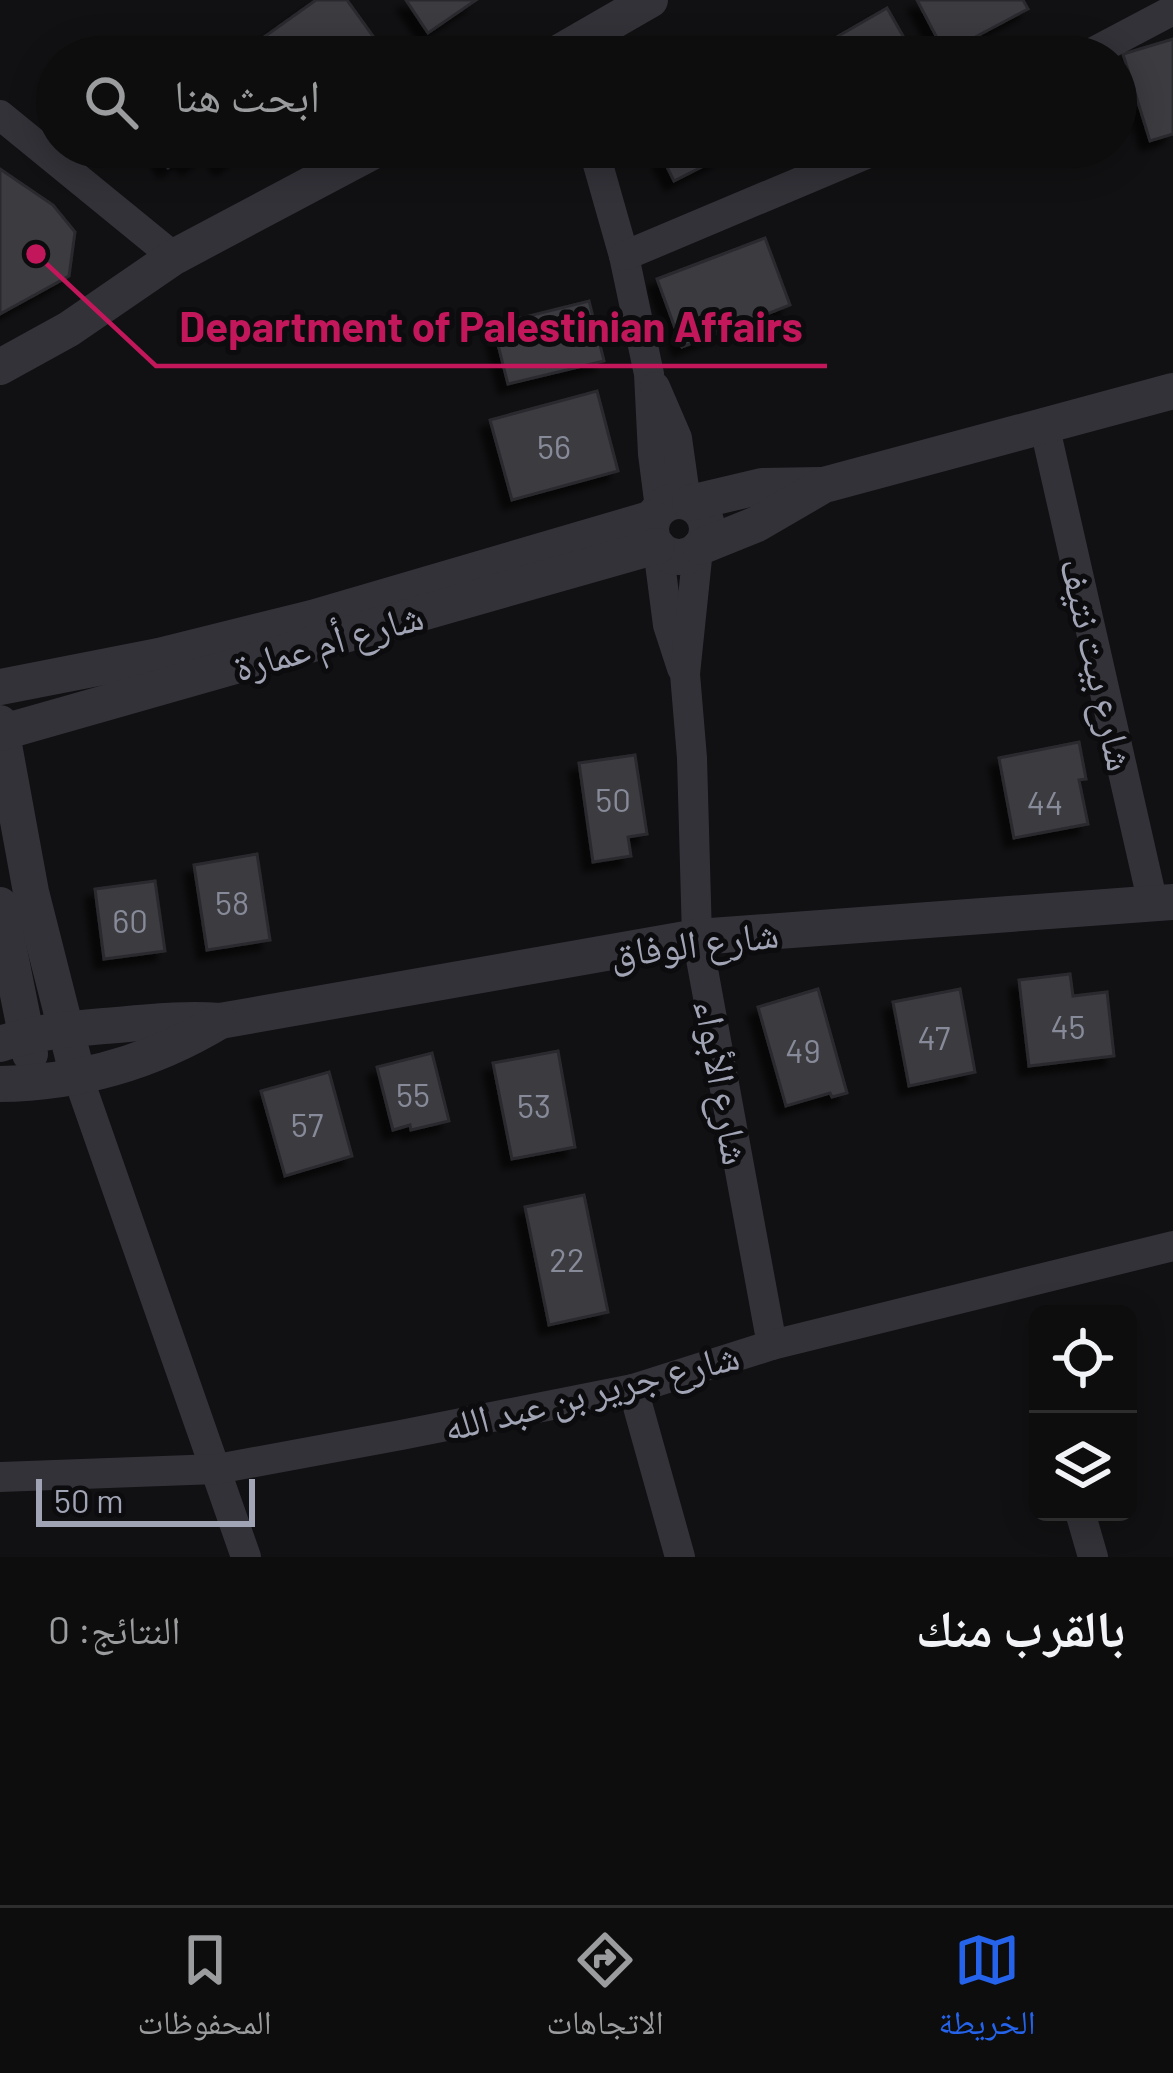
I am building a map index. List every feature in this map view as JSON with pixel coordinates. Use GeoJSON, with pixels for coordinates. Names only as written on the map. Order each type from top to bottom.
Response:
{"type":"FeatureCollection","features":[{"type":"Feature","properties":{"kind":"street"},"geometry":{"type":"LineString","coordinates":[[591,36],[650,0]]}},
{"type":"Feature","properties":{"kind":"street"},"geometry":{"type":"LineString","coordinates":[[1124,36],[1173,10]]}},
{"type":"Feature","properties":{"kind":"street"},"geometry":{"type":"LineString","coordinates":[[0,115],[36,144]]}},
{"type":"Feature","properties":{"kind":"street"},"geometry":{"type":"LineString","coordinates":[[65,168],[174,257]]}},
{"type":"Feature","properties":{"kind":"street"},"geometry":{"type":"LineString","coordinates":[[0,367],[69,329],[174,257],[341,168]]}},
{"type":"Feature","properties":{"kind":"street","name":"شارع الأبواء"},"geometry":{"type":"LineString","coordinates":[[599,168],[649,374],[677,438],[667,521],[668,625],[685,674]]}},
{"type":"Feature","properties":{"kind":"street"},"geometry":{"type":"LineString","coordinates":[[623,256],[833,168]]}},
{"type":"Feature","properties":{"kind":"street","name":"شارع أم عمارة"},"geometry":{"type":"LineString","coordinates":[[1,729],[667,521],[762,486],[824,485],[1173,391]]}},
{"type":"Feature","properties":{"kind":"street","name":"شارع بيت نتيف"},"geometry":{"type":"LineString","coordinates":[[1044,424],[1163,903]]}},
{"type":"Feature","properties":{"kind":"street","name":"شارع أم عمارة"},"geometry":{"type":"LineString","coordinates":[[699,548],[757,524],[824,485]]}},
{"type":"Feature","properties":{"kind":"street"},"geometry":{"type":"LineString","coordinates":[[667,521],[700,511],[706,536],[699,548]]}},
{"type":"Feature","properties":{"kind":"street","name":"شارع الأبواء"},"geometry":{"type":"LineString","coordinates":[[699,548],[685,674],[697,937],[772,1345]]}},
{"type":"Feature","properties":{"kind":"street","name":"شارع أم عمارة"},"geometry":{"type":"LineString","coordinates":[[0,687],[316,630]]}},
{"type":"Feature","properties":{"kind":"street"},"geometry":{"type":"LineString","coordinates":[[1,729],[31,892],[64,1028],[61,1079]]}},
{"type":"Feature","properties":{"kind":"street","name":"شارع الوفاق"},"geometry":{"type":"LineString","coordinates":[[12,1040],[64,1028],[184,1018],[220,1021],[697,937],[1163,903]]}},
{"type":"Feature","properties":{"kind":"street"},"geometry":{"type":"LineString","coordinates":[[0,905],[12,1040],[61,1079],[96,1132],[246,1557]]}},
{"type":"Feature","properties":{"kind":"street","name":"شارع الوفاق"},"geometry":{"type":"LineString","coordinates":[[0,1084],[114,1069],[168,1050],[220,1021]]}},
{"type":"Feature","properties":{"kind":"street","name":"شارع جرير بن عبد الله"},"geometry":{"type":"LineString","coordinates":[[0,1478],[217,1469],[633,1389],[772,1345],[1173,1246]]}},
{"type":"Feature","properties":{"kind":"street"},"geometry":{"type":"LineString","coordinates":[[633,1389],[680,1557]]}},
{"type":"Feature","properties":{"kind":"street"},"geometry":{"type":"LineString","coordinates":[[1083,1521],[1094,1557]]}},
{"type":"Feature","properties":{"kind":"building"},"geometry":{"type":"Polygon","coordinates":[[[316,0],[347,0],[373,36],[265,36],[316,0]]]}},
{"type":"Feature","properties":{"kind":"building"},"geometry":{"type":"Polygon","coordinates":[[[406,0],[476,0],[428,33],[406,0]]]}},
{"type":"Feature","properties":{"kind":"building"},"geometry":{"type":"Polygon","coordinates":[[[917,0],[1023,0],[1028,9],[977,36],[936,36],[917,0]]]}},
{"type":"Feature","properties":{"kind":"building"},"geometry":{"type":"Polygon","coordinates":[[[887,8],[903,36],[838,36],[887,8]]]}},
{"type":"Feature","properties":{"kind":"building"},"geometry":{"type":"Polygon","coordinates":[[[1173,39],[1173,134],[1150,141],[1137,99],[1137,50],[1173,39]]]}},
{"type":"Feature","properties":{"kind":"building"},"geometry":{"type":"Polygon","coordinates":[[[668,168],[700,168],[674,181],[668,168]]]}},
{"type":"Feature","properties":{"kind":"building"},"geometry":{"type":"Polygon","coordinates":[[[0,169],[53,205],[75,232],[69,276],[0,314],[0,169]]]}},
{"type":"Feature","properties":{"kind":"building"},"geometry":{"type":"Polygon","coordinates":[[[765,238],[790,305],[682,347],[657,279],[765,238]]]}},
{"type":"Feature","properties":{"kind":"building"},"geometry":{"type":"Polygon","coordinates":[[[589,301],[604,361],[508,384],[493,325],[589,301]]]}},
{"type":"Feature","properties":{"kind":"building"},"geometry":{"type":"Polygon","coordinates":[[[597,391],[618,471],[512,500],[490,420],[597,391]]]}},
{"type":"Feature","properties":{"kind":"building"},"geometry":{"type":"Polygon","coordinates":[[[1079,742],[1086,779],[1079,780],[1088,824],[1014,838],[999,758],[1079,742]]]}},
{"type":"Feature","properties":{"kind":"building"},"geometry":{"type":"Polygon","coordinates":[[[635,755],[647,834],[628,837],[631,856],[593,862],[579,763],[635,755]]]}},
{"type":"Feature","properties":{"kind":"building"},"geometry":{"type":"Polygon","coordinates":[[[257,854],[270,940],[207,950],[194,865],[257,854]]]}},
{"type":"Feature","properties":{"kind":"building"},"geometry":{"type":"Polygon","coordinates":[[[155,881],[165,951],[104,959],[95,889],[155,881]]]}},
{"type":"Feature","properties":{"kind":"building"},"geometry":{"type":"Polygon","coordinates":[[[1070,974],[1073,996],[1107,992],[1114,1056],[1029,1066],[1019,980],[1070,974]]]}},
{"type":"Feature","properties":{"kind":"building"},"geometry":{"type":"Polygon","coordinates":[[[818,989],[847,1093],[786,1106],[758,1007],[818,989]]]}},
{"type":"Feature","properties":{"kind":"building"},"geometry":{"type":"Polygon","coordinates":[[[960,989],[975,1072],[909,1086],[893,1002],[960,989]]]}},
{"type":"Feature","properties":{"kind":"building"},"geometry":{"type":"Polygon","coordinates":[[[558,1051],[575,1147],[512,1159],[493,1063],[558,1051]]]}},
{"type":"Feature","properties":{"kind":"building"},"geometry":{"type":"Polygon","coordinates":[[[432,1053],[449,1121],[393,1130],[377,1067],[432,1053]]]}},
{"type":"Feature","properties":{"kind":"building"},"geometry":{"type":"Polygon","coordinates":[[[329,1072],[352,1156],[285,1176],[261,1091],[329,1072]]]}},
{"type":"Feature","properties":{"kind":"building"},"geometry":{"type":"Polygon","coordinates":[[[584,1195],[608,1312],[549,1325],[525,1207],[584,1195]]]}},
{"type":"Feature","properties":{"kind":"place","name":"Department of Palestinian Affairs"},"geometry":{"type":"Point","coordinates":[36,254]}}]}
